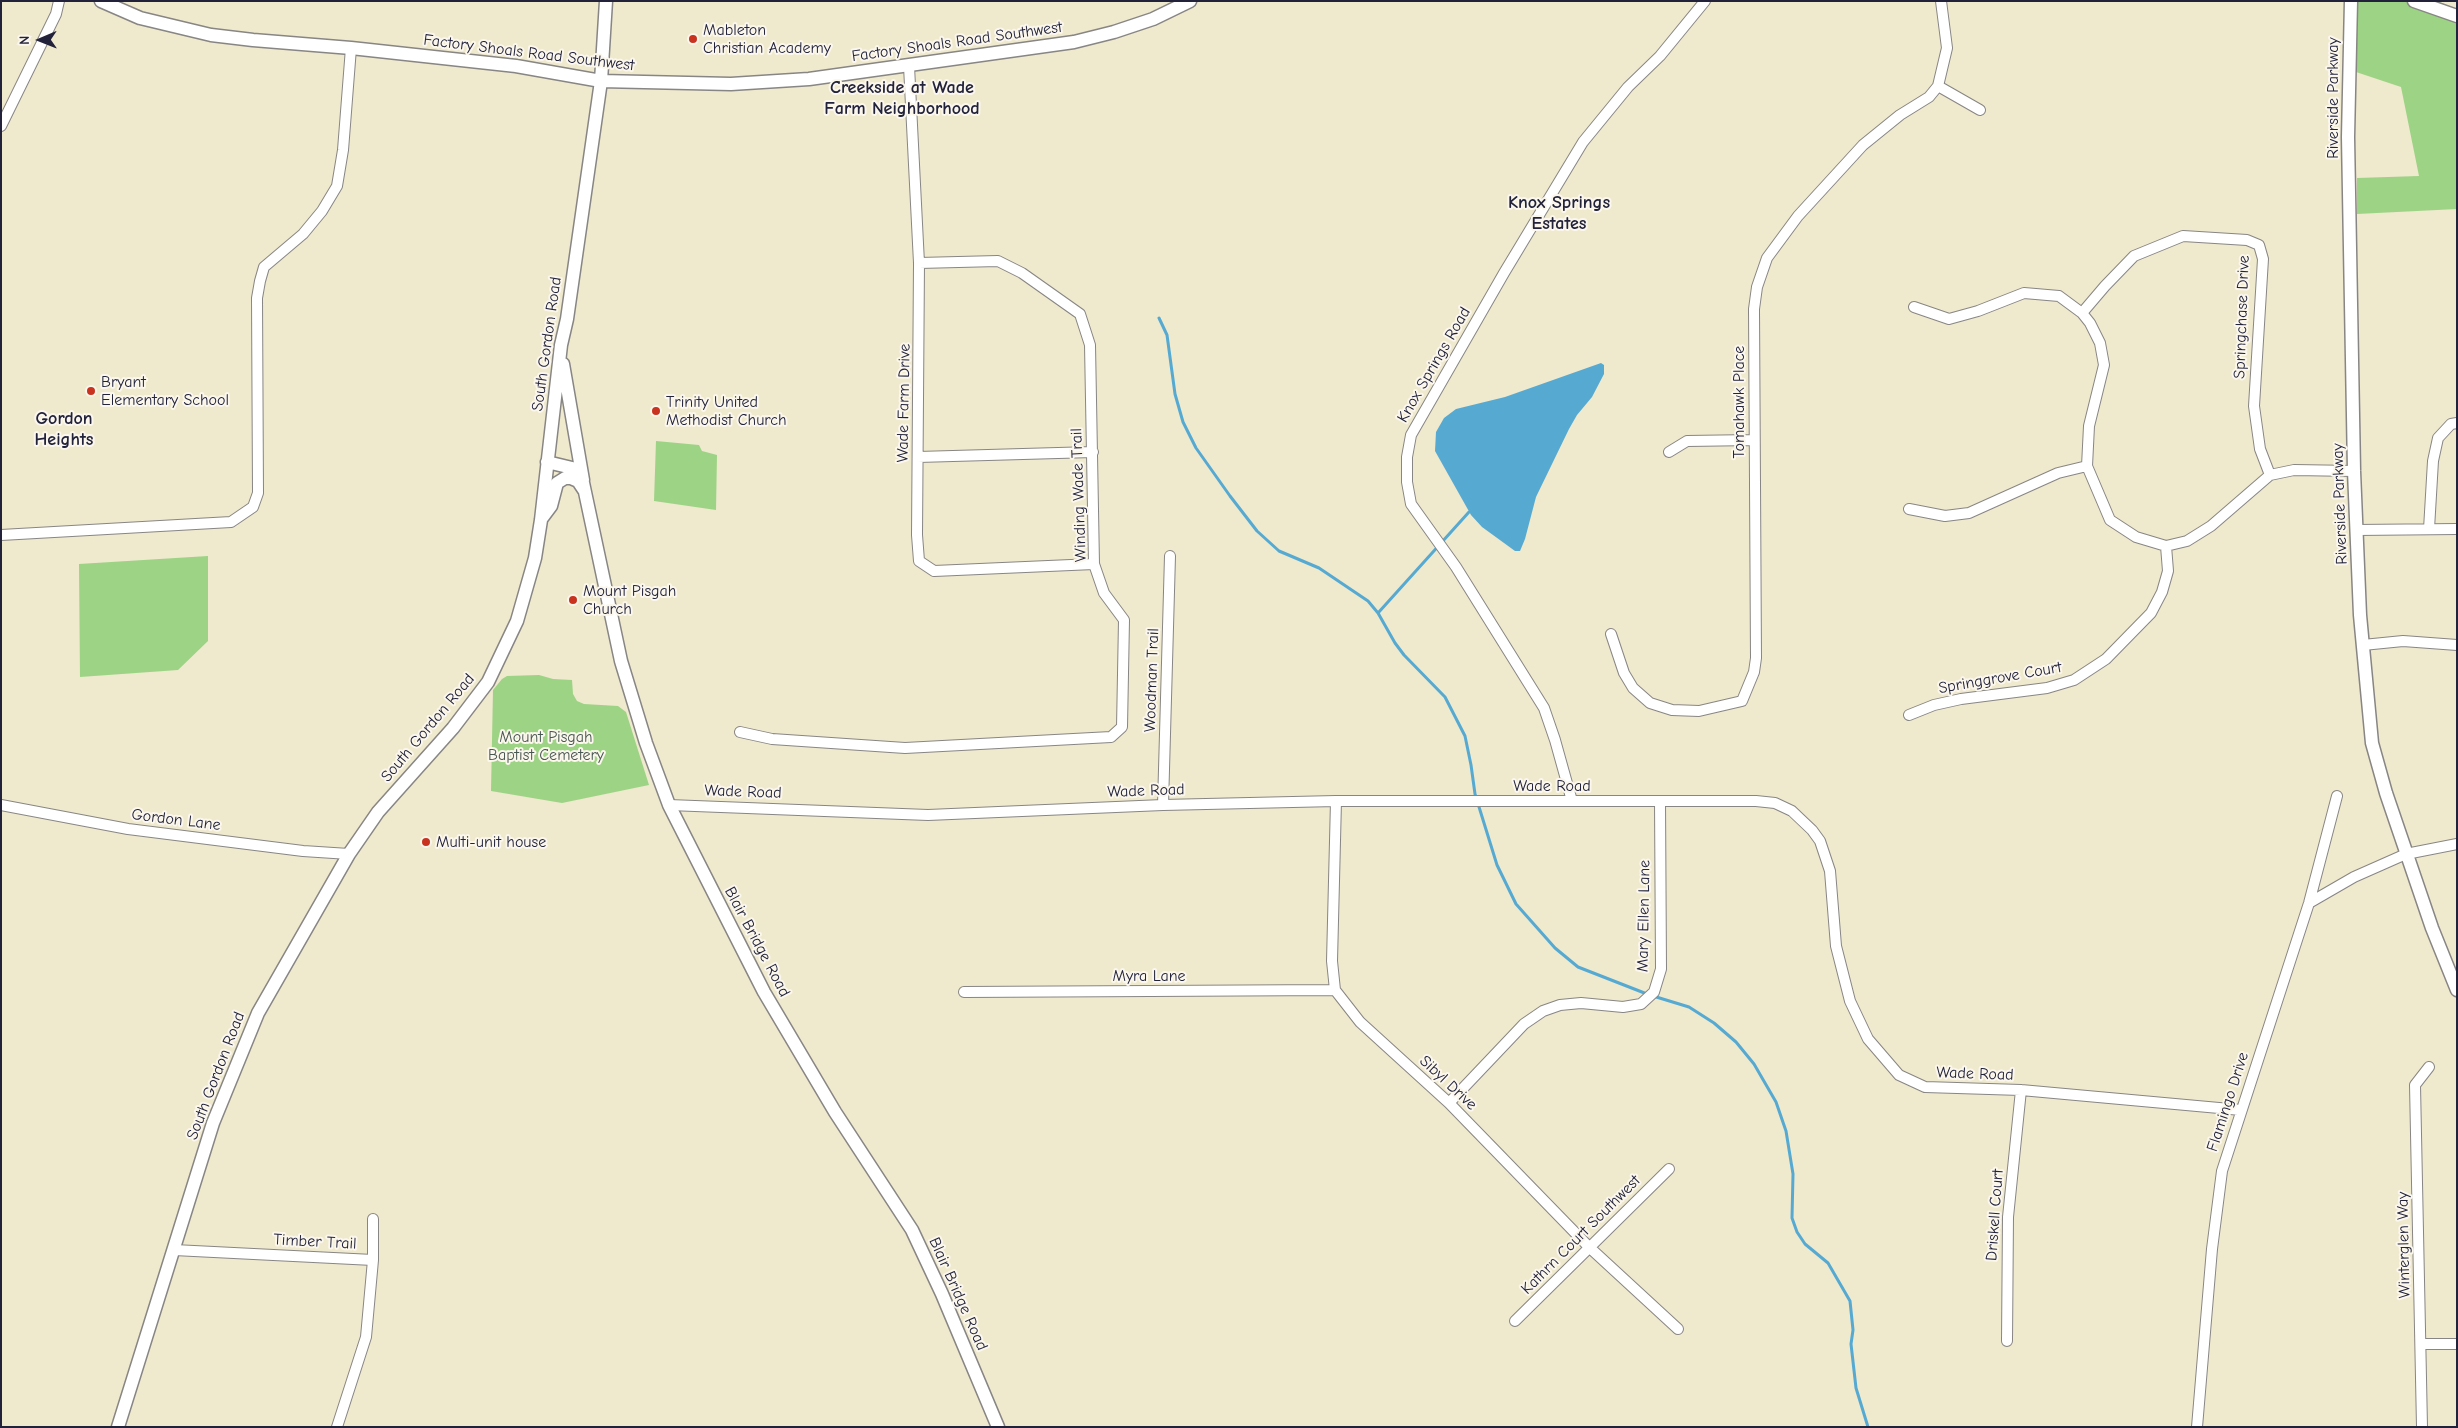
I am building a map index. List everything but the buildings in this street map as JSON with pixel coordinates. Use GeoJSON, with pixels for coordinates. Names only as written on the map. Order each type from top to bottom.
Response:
{"type":"FeatureCollection","features":[{"type":"Feature","properties":{"kind":"street"},"geometry":{"type":"LineString","coordinates":[[1,126],[56,14],[59,1]]}},
{"type":"Feature","properties":{"kind":"street","name":"Factory Shoals Road Southwest"},"geometry":{"type":"LineString","coordinates":[[100,1],[140,18],[211,34],[252,40],[350,48],[516,66],[601,81],[731,84],[809,79],[1074,42],[1138,24],[1190,1]]}},
{"type":"Feature","properties":{"kind":"street","name":"South Gordon Road"},"geometry":{"type":"LineString","coordinates":[[118,1427],[213,1123],[258,1013],[349,854],[378,812],[453,728],[488,682],[517,620],[535,558],[541,520],[560,345],[567,319],[601,81],[606,1]]}},
{"type":"Feature","properties":{"kind":"street","name":"Knox Springs Road"},"geometry":{"type":"LineString","coordinates":[[1572,801],[1556,740],[1544,708],[1456,567],[1411,504],[1407,482],[1407,458],[1411,435],[1504,273],[1583,142],[1628,87],[1660,56],[1704,1]]}},
{"type":"Feature","properties":{"kind":"street"},"geometry":{"type":"LineString","coordinates":[[1941,1],[1947,48],[1938,86],[1980,110]]}},
{"type":"Feature","properties":{"kind":"street","name":"Riverside Parkway"},"geometry":{"type":"LineString","coordinates":[[2351,1],[2348,137],[2354,471],[2363,645],[2372,743],[2406,854],[2432,928],[2457,990]]}},
{"type":"Feature","properties":{"kind":"street"},"geometry":{"type":"LineString","coordinates":[[2414,1],[2457,16]]}},
{"type":"Feature","properties":{"kind":"street"},"geometry":{"type":"LineString","coordinates":[[1,535],[231,522],[253,507],[258,493],[257,298],[260,281],[264,267],[303,234],[322,211],[337,186],[343,150],[350,48]]}},
{"type":"Feature","properties":{"kind":"street","name":"Wade Farm Drive"},"geometry":{"type":"LineString","coordinates":[[909,66],[919,263],[917,536],[919,561],[934,571],[1094,564]]}},
{"type":"Feature","properties":{"kind":"street","name":"Tomahawk Place"},"geometry":{"type":"LineString","coordinates":[[1611,634],[1624,673],[1632,688],[1650,704],[1666,709],[1699,711],[1742,701],[1754,672],[1756,658],[1754,309],[1757,287],[1767,258],[1798,216],[1863,145],[1900,115],[1929,96],[1938,86]]}},
{"type":"Feature","properties":{"kind":"street","name":"Springchase Drive"},"geometry":{"type":"LineString","coordinates":[[2082,313],[2134,256],[2183,236],[2247,240],[2259,245],[2263,259],[2254,406],[2260,449],[2270,475]]}},
{"type":"Feature","properties":{"kind":"street","name":"Winding Wade Trail"},"geometry":{"type":"LineString","coordinates":[[740,732],[772,739],[905,748],[1111,738],[1122,727],[1124,620],[1104,592],[1094,564],[1090,345],[1080,314],[1022,273],[998,261],[919,263]]}},
{"type":"Feature","properties":{"kind":"street"},"geometry":{"type":"LineString","coordinates":[[1914,306],[1949,319],[1978,311],[2024,293],[2059,296],[2082,313],[2090,323],[2100,343],[2104,365],[2090,426],[2087,466],[2110,520],[2136,537],[2166,546],[2187,541],[2211,526],[2270,475],[2294,470],[2354,471]]}},
{"type":"Feature","properties":{"kind":"street"},"geometry":{"type":"LineString","coordinates":[[560,345],[570,415],[585,492]]}},
{"type":"Feature","properties":{"kind":"street"},"geometry":{"type":"LineString","coordinates":[[2429,529],[2433,461],[2438,438],[2451,424],[2457,423]]}},
{"type":"Feature","properties":{"kind":"street"},"geometry":{"type":"LineString","coordinates":[[1669,452],[1687,441],[1754,440]]}},
{"type":"Feature","properties":{"kind":"street"},"geometry":{"type":"LineString","coordinates":[[918,457],[1092,452]]}},
{"type":"Feature","properties":{"kind":"street","name":"Blair Bridge Road"},"geometry":{"type":"LineString","coordinates":[[547,462],[572,468],[579,472],[585,492],[619,654],[646,743],[669,805],[764,992],[835,1112],[912,1230],[942,1294],[998,1427]]}},
{"type":"Feature","properties":{"kind":"street"},"geometry":{"type":"LineString","coordinates":[[1909,509],[1945,516],[1969,513],[2058,473],[2087,466]]}},
{"type":"Feature","properties":{"kind":"street"},"geometry":{"type":"LineString","coordinates":[[541,520],[551,506],[557,483],[565,478],[578,481],[585,492]]}},
{"type":"Feature","properties":{"kind":"street"},"geometry":{"type":"LineString","coordinates":[[2356,530],[2457,529]]}},
{"type":"Feature","properties":{"kind":"street","name":"Springgrove Court"},"geometry":{"type":"LineString","coordinates":[[1909,715],[1961,699],[2048,688],[2074,680],[2106,659],[2151,613],[2159,599],[2168,572],[2166,546]]}},
{"type":"Feature","properties":{"kind":"street","name":"Woodman Trail"},"geometry":{"type":"LineString","coordinates":[[1163,805],[1170,556]]}},
{"type":"Feature","properties":{"kind":"street"},"geometry":{"type":"LineString","coordinates":[[2363,645],[2403,641],[2457,645]]}},
{"type":"Feature","properties":{"kind":"street","name":"Flamingo Drive"},"geometry":{"type":"LineString","coordinates":[[2197,1427],[2212,1248],[2222,1171],[2309,903],[2337,796]]}},
{"type":"Feature","properties":{"kind":"street"},"geometry":{"type":"LineString","coordinates":[[1335,990],[1332,961],[1336,801]]}},
{"type":"Feature","properties":{"kind":"street","name":"Wade Road"},"geometry":{"type":"LineString","coordinates":[[669,805],[928,815],[1163,805],[1336,801],[1756,801],[1775,803],[1792,811],[1812,830],[1824,850],[1830,871],[1836,946],[1850,1002],[1868,1039],[1884,1060],[1899,1075],[1925,1088],[2021,1090],[2242,1110]]}},
{"type":"Feature","properties":{"kind":"street","name":"Mary Ellen Lane"},"geometry":{"type":"LineString","coordinates":[[1449,1103],[1524,1024],[1543,1011],[1560,1005],[1581,1003],[1623,1007],[1642,1004],[1654,992],[1661,969],[1660,801]]}},
{"type":"Feature","properties":{"kind":"street","name":"Gordon Lane"},"geometry":{"type":"LineString","coordinates":[[1,805],[128,829],[293,850],[349,854]]}},
{"type":"Feature","properties":{"kind":"street"},"geometry":{"type":"LineString","coordinates":[[2309,903],[2354,877],[2406,854],[2457,844]]}},
{"type":"Feature","properties":{"kind":"street","name":"Myra Lane"},"geometry":{"type":"LineString","coordinates":[[964,992],[1335,990]]}},
{"type":"Feature","properties":{"kind":"street","name":"Sibyl Drive"},"geometry":{"type":"LineString","coordinates":[[1335,990],[1360,1022],[1449,1103],[1589,1247],[1678,1329]]}},
{"type":"Feature","properties":{"kind":"street","name":"Winterglen Way"},"geometry":{"type":"LineString","coordinates":[[2422,1427],[2422,1344],[2415,1085],[2429,1067]]}},
{"type":"Feature","properties":{"kind":"street","name":"Driskell Court"},"geometry":{"type":"LineString","coordinates":[[2007,1342],[2008,1217],[2021,1090]]}},
{"type":"Feature","properties":{"kind":"street","name":"Kathrn Court Southwest"},"geometry":{"type":"LineString","coordinates":[[1515,1321],[1669,1169]]}},
{"type":"Feature","properties":{"kind":"street"},"geometry":{"type":"LineString","coordinates":[[372,1260],[373,1219]]}},
{"type":"Feature","properties":{"kind":"street","name":"Timber Trail"},"geometry":{"type":"LineString","coordinates":[[174,1250],[372,1260],[366,1337],[337,1427]]}},
{"type":"Feature","properties":{"kind":"street"},"geometry":{"type":"LineString","coordinates":[[2422,1344],[2457,1344]]}},
{"type":"Feature","properties":{"kind":"green space"},"geometry":{"type":"Polygon","coordinates":[[[2349,1],[2437,1],[2457,9],[2457,209],[2357,214],[2357,178],[2419,176],[2401,87],[2347,69],[2349,1]]]}},
{"type":"Feature","properties":{"kind":"green space"},"geometry":{"type":"Polygon","coordinates":[[[656,441],[699,445],[702,451],[717,455],[716,510],[654,501],[656,441]]]}},
{"type":"Feature","properties":{"kind":"green space"},"geometry":{"type":"Polygon","coordinates":[[[208,556],[208,641],[178,670],[80,677],[79,564],[208,556]]]}},
{"type":"Feature","properties":{"kind":"green space","name":"Mount Pisgah Baptist Cemetery"},"geometry":{"type":"Polygon","coordinates":[[[539,675],[553,679],[572,680],[573,694],[577,701],[584,704],[618,706],[626,712],[649,785],[562,803],[491,791],[493,690],[507,676],[539,675]]]}},
{"type":"Feature","properties":{"kind":"water"},"geometry":{"type":"Polygon","coordinates":[[[1601,363],[1604,365],[1604,374],[1592,397],[1577,415],[1569,429],[1536,497],[1520,551],[1515,551],[1482,527],[1471,515],[1435,451],[1436,432],[1444,418],[1456,409],[1505,397],[1601,363]]]}},
{"type":"Feature","properties":{"kind":"waterway"},"geometry":{"type":"LineString","coordinates":[[1159,318],[1167,335],[1175,394],[1183,422],[1196,448],[1230,496],[1257,531],[1279,551],[1319,568],[1368,601],[1378,613],[1404,655],[1445,697],[1465,736],[1475,794],[1497,865],[1516,904],[1555,948],[1578,967],[1647,994]]}},
{"type":"Feature","properties":{"kind":"waterway"},"geometry":{"type":"LineString","coordinates":[[1378,613],[1469,512]]}},
{"type":"Feature","properties":{"kind":"waterway"},"geometry":{"type":"LineString","coordinates":[[1653,996],[1689,1007],[1714,1023],[1736,1042],[1754,1064],[1776,1102],[1786,1131],[1793,1174],[1792,1218],[1797,1232],[1805,1244],[1828,1263],[1850,1301],[1853,1330],[1851,1344],[1856,1388],[1868,1427]]}},
{"type":"Feature","properties":{"kind":"place","name":"Mableton Christian Academy"},"geometry":{"type":"Point","coordinates":[693,39]}},
{"type":"Feature","properties":{"kind":"place","name":"Bryant Elementary School"},"geometry":{"type":"Point","coordinates":[91,391]}},
{"type":"Feature","properties":{"kind":"place","name":"Trinity United Methodist Church"},"geometry":{"type":"Point","coordinates":[656,411]}},
{"type":"Feature","properties":{"kind":"place","name":"Mount Pisgah Church"},"geometry":{"type":"Point","coordinates":[573,600]}},
{"type":"Feature","properties":{"kind":"place","name":"Multi-unit house"},"geometry":{"type":"Point","coordinates":[426,842]}},
{"type":"Feature","properties":{"kind":"district","name":"Creekside at Wade Farm Neighborhood"},"geometry":{"type":"Point","coordinates":[902,98]}},
{"type":"Feature","properties":{"kind":"district","name":"Knox Springs Estates"},"geometry":{"type":"Point","coordinates":[1559,213]}},
{"type":"Feature","properties":{"kind":"district","name":"Gordon Heights"},"geometry":{"type":"Point","coordinates":[64,429]}}]}
